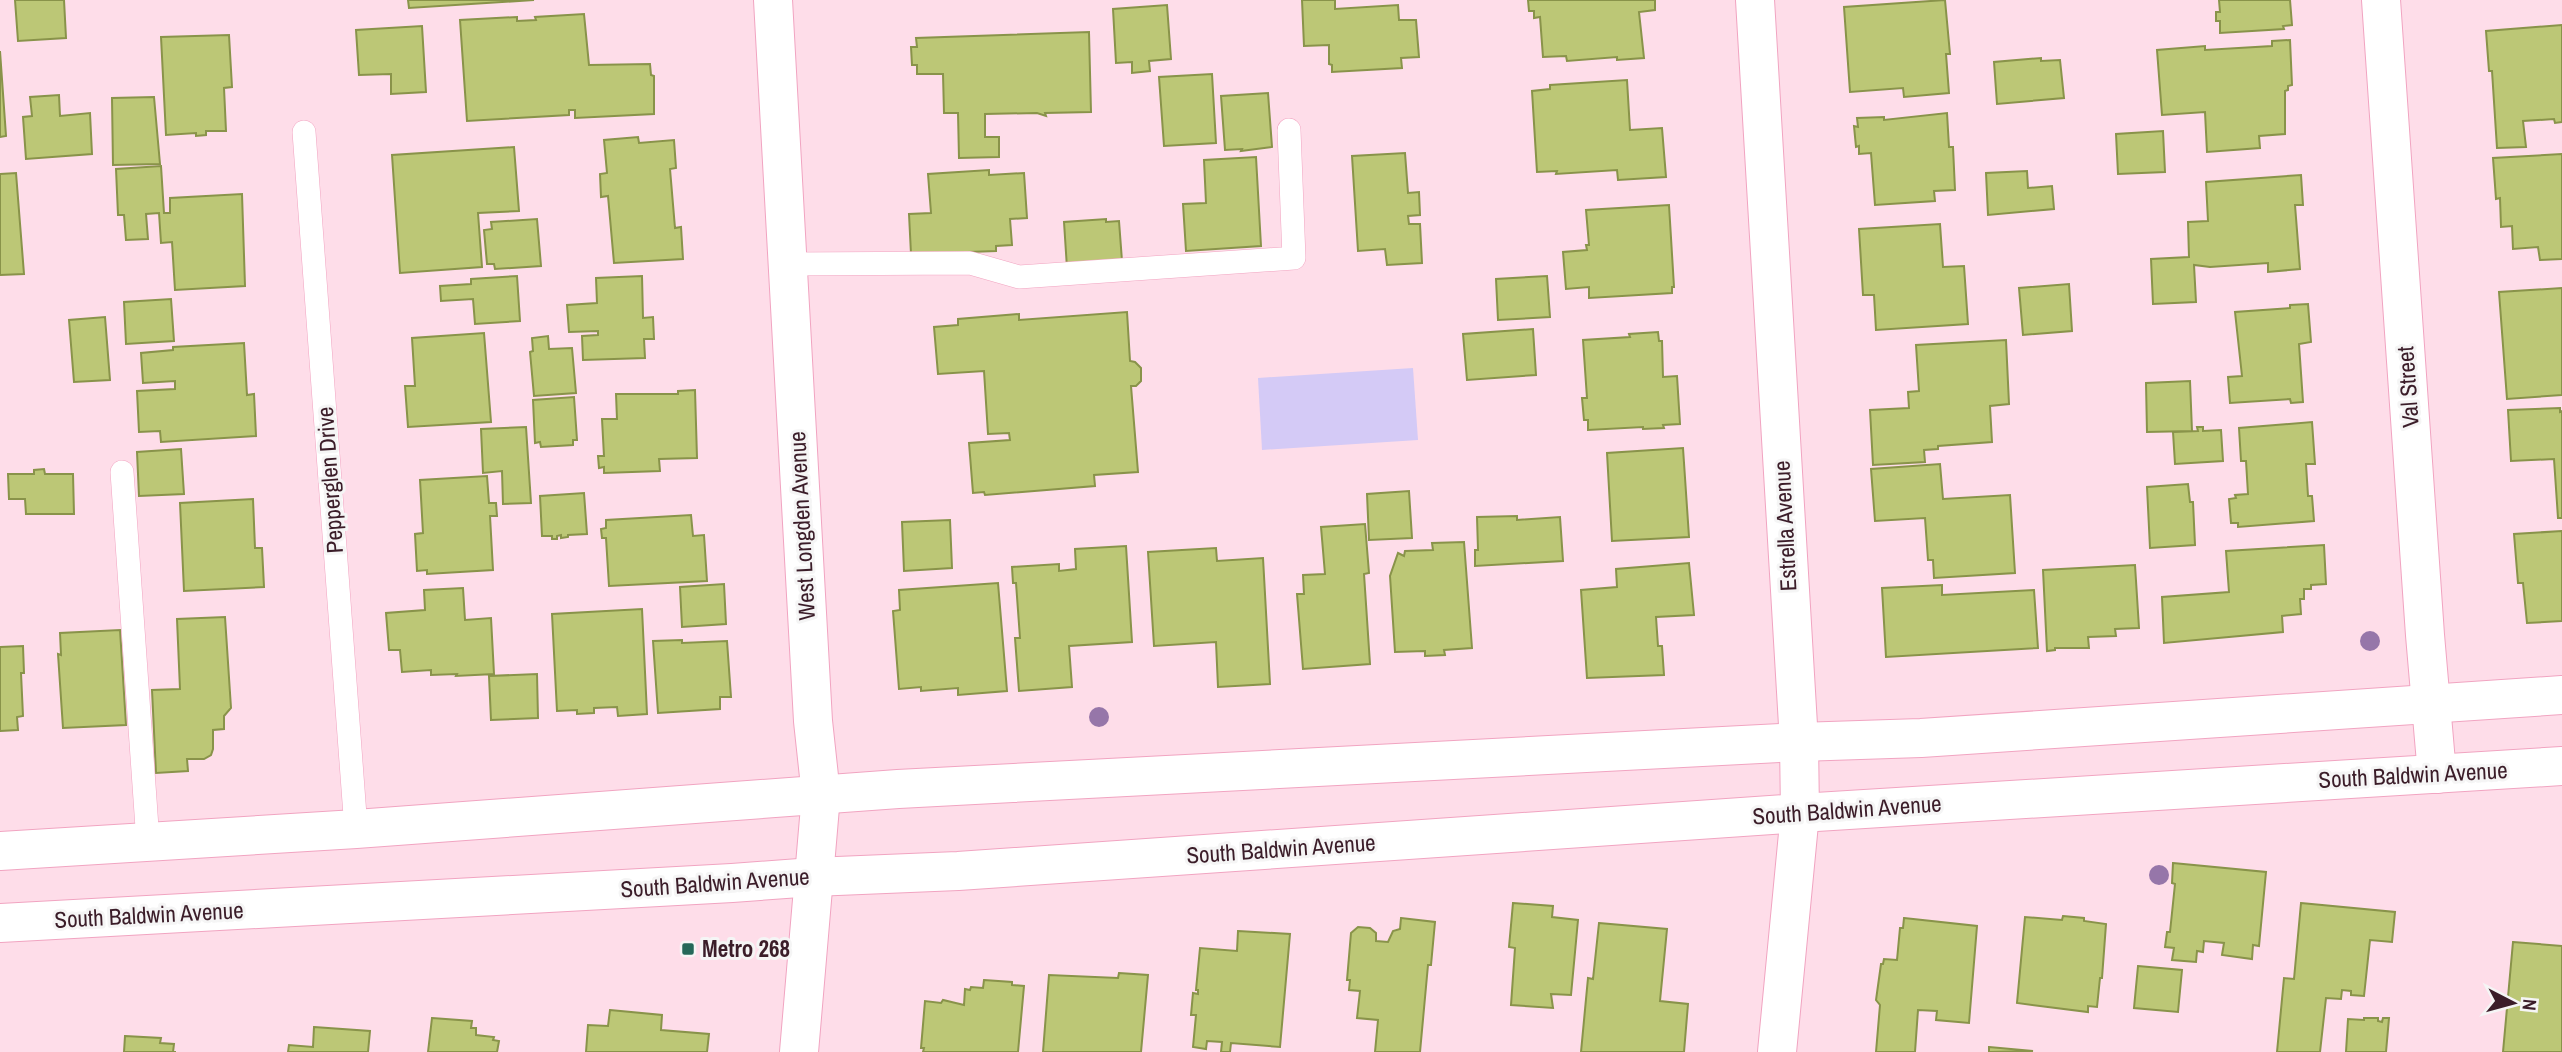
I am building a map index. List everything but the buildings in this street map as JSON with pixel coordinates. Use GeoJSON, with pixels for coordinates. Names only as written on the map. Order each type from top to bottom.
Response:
{"type":"FeatureCollection","features":[{"type":"Feature","properties":{"kind":"main road","name":"West Longden Avenue"},"geometry":{"type":"LineString","coordinates":[[773,0],[813,721],[821,795],[799,1052]]}},
{"type":"Feature","properties":{"kind":"main road","name":"Estrella Avenue"},"geometry":{"type":"LineString","coordinates":[[1755,0],[1799,742],[1800,813],[1777,1052]]}},
{"type":"Feature","properties":{"kind":"main road","name":"Val Street"},"geometry":{"type":"LineString","coordinates":[[2381,0],[2437,774]]}},
{"type":"Feature","properties":{"kind":"main road"},"geometry":{"type":"LineString","coordinates":[[0,851],[356,829],[821,795],[1799,742],[1921,738],[2562,695]]}},
{"type":"Feature","properties":{"kind":"main road","name":"South Baldwin Avenue"},"geometry":{"type":"LineString","coordinates":[[0,923],[958,871],[1800,813],[2562,766]]}},
{"type":"Feature","properties":{"kind":"lane"},"geometry":{"type":"LineString","coordinates":[[788,264],[970,263],[1019,277],[1294,258],[1289,130]]}},
{"type":"Feature","properties":{"kind":"lane","name":"Pepperglen Drive"},"geometry":{"type":"LineString","coordinates":[[304,132],[356,829]]}},
{"type":"Feature","properties":{"kind":"lane"},"geometry":{"type":"LineString","coordinates":[[122,472],[148,842]]}},
{"type":"Feature","properties":{"kind":"shaded area"},"geometry":{"type":"Polygon","coordinates":[[[1413,368],[1418,440],[1262,450],[1258,378],[1413,368]]]}},
{"type":"Feature","properties":{"kind":"place","name":"Metro 268"},"geometry":{"type":"Point","coordinates":[688,949]}}]}
